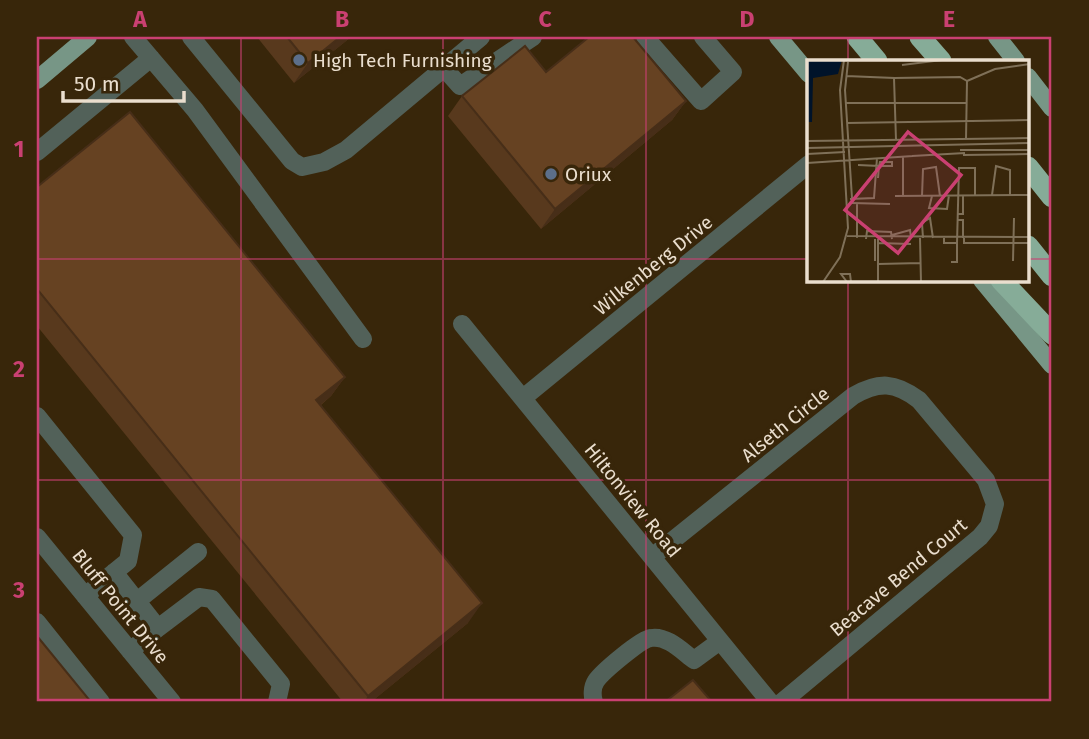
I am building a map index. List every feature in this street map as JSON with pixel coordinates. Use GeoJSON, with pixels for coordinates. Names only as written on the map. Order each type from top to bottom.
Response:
{"type":"FeatureCollection","features":[{"type":"Feature","properties":{"kind":"highway"},"geometry":{"type":"LineString","coordinates":[[857,37],[876,60]]}},
{"type":"Feature","properties":{"kind":"highway"},"geometry":{"type":"LineString","coordinates":[[920,37],[940,60]]}},
{"type":"Feature","properties":{"kind":"highway"},"geometry":{"type":"LineString","coordinates":[[1030,170],[1052,197]]}},
{"type":"Feature","properties":{"kind":"highway"},"geometry":{"type":"LineString","coordinates":[[1030,248],[1052,276]]}},
{"type":"Feature","properties":{"kind":"highway"},"geometry":{"type":"LineString","coordinates":[[1003,282],[1052,334]]}},
{"type":"Feature","properties":{"kind":"main road"},"geometry":{"type":"LineString","coordinates":[[37,80],[88,37]]}},
{"type":"Feature","properties":{"kind":"main road"},"geometry":{"type":"LineString","coordinates":[[778,37],[807,72]]}},
{"type":"Feature","properties":{"kind":"main road"},"geometry":{"type":"LineString","coordinates":[[997,37],[1015,60]]}},
{"type":"Feature","properties":{"kind":"main road"},"geometry":{"type":"LineString","coordinates":[[1030,80],[1052,108]]}},
{"type":"Feature","properties":{"kind":"main road"},"geometry":{"type":"LineString","coordinates":[[984,282],[1052,365]]}},
{"type":"Feature","properties":{"kind":"street"},"geometry":{"type":"LineString","coordinates":[[133,37],[195,110],[363,339]]}},
{"type":"Feature","properties":{"kind":"street"},"geometry":{"type":"LineString","coordinates":[[191,37],[292,161],[302,167],[324,162],[346,150],[481,37]]}},
{"type":"Feature","properties":{"kind":"street"},"geometry":{"type":"LineString","coordinates":[[444,68],[460,86],[533,37]]}},
{"type":"Feature","properties":{"kind":"street"},"geometry":{"type":"LineString","coordinates":[[645,37],[701,102],[733,72],[703,37]]}},
{"type":"Feature","properties":{"kind":"street"},"geometry":{"type":"LineString","coordinates":[[37,152],[151,58]]}},
{"type":"Feature","properties":{"kind":"street","name":"Wilkenberg Drive"},"geometry":{"type":"LineString","coordinates":[[523,398],[807,166]]}},
{"type":"Feature","properties":{"kind":"street","name":"Hiltonview Road"},"geometry":{"type":"LineString","coordinates":[[462,324],[770,702]]}},
{"type":"Feature","properties":{"kind":"street","name":"Alseth Circle"},"geometry":{"type":"LineString","coordinates":[[652,557],[866,388],[894,386],[907,391],[919,400],[947,434]]}},
{"type":"Feature","properties":{"kind":"street"},"geometry":{"type":"LineString","coordinates":[[37,415],[133,535],[128,561],[85,596]]}},
{"type":"Feature","properties":{"kind":"street","name":"Beacave Bend Court"},"geometry":{"type":"LineString","coordinates":[[782,702],[980,537],[989,526],[995,504],[986,480],[947,434]]}},
{"type":"Feature","properties":{"kind":"street","name":"Bluff Point Drive"},"geometry":{"type":"LineString","coordinates":[[37,537],[130,651],[165,700]]}},
{"type":"Feature","properties":{"kind":"street"},"geometry":{"type":"LineString","coordinates":[[137,601],[198,552]]}},
{"type":"Feature","properties":{"kind":"street"},"geometry":{"type":"LineString","coordinates":[[114,572],[158,628]]}},
{"type":"Feature","properties":{"kind":"street"},"geometry":{"type":"LineString","coordinates":[[130,651],[198,597],[212,599],[281,684],[277,702]]}},
{"type":"Feature","properties":{"kind":"street"},"geometry":{"type":"LineString","coordinates":[[37,622],[101,702]]}},
{"type":"Feature","properties":{"kind":"street"},"geometry":{"type":"LineString","coordinates":[[594,702],[594,683],[627,653],[649,638],[660,638],[694,660],[720,640]]}},
{"type":"Feature","properties":{"kind":"building"},"geometry":{"type":"Polygon","coordinates":[[[287,37],[340,37],[308,63],[287,37]]]}},
{"type":"Feature","properties":{"kind":"building","name":"Oriux"},"geometry":{"type":"Polygon","coordinates":[[[589,37],[633,37],[686,101],[555,209],[462,96],[525,46],[546,72],[589,37]]]}},
{"type":"Feature","properties":{"kind":"building"},"geometry":{"type":"Polygon","coordinates":[[[130,112],[345,377],[316,400],[482,603],[368,696],[37,289],[37,187],[130,112]]]}},
{"type":"Feature","properties":{"kind":"building"},"geometry":{"type":"Polygon","coordinates":[[[37,636],[91,702],[37,702],[37,636]]]}},
{"type":"Feature","properties":{"kind":"building"},"geometry":{"type":"Polygon","coordinates":[[[693,680],[712,702],[665,702],[693,680]]]}},
{"type":"Feature","properties":{"kind":"place","name":"High Tech Furnishing"},"geometry":{"type":"Point","coordinates":[299,60]}},
{"type":"Feature","properties":{"kind":"place","name":"Oriux"},"geometry":{"type":"Point","coordinates":[551,174]}}]}
